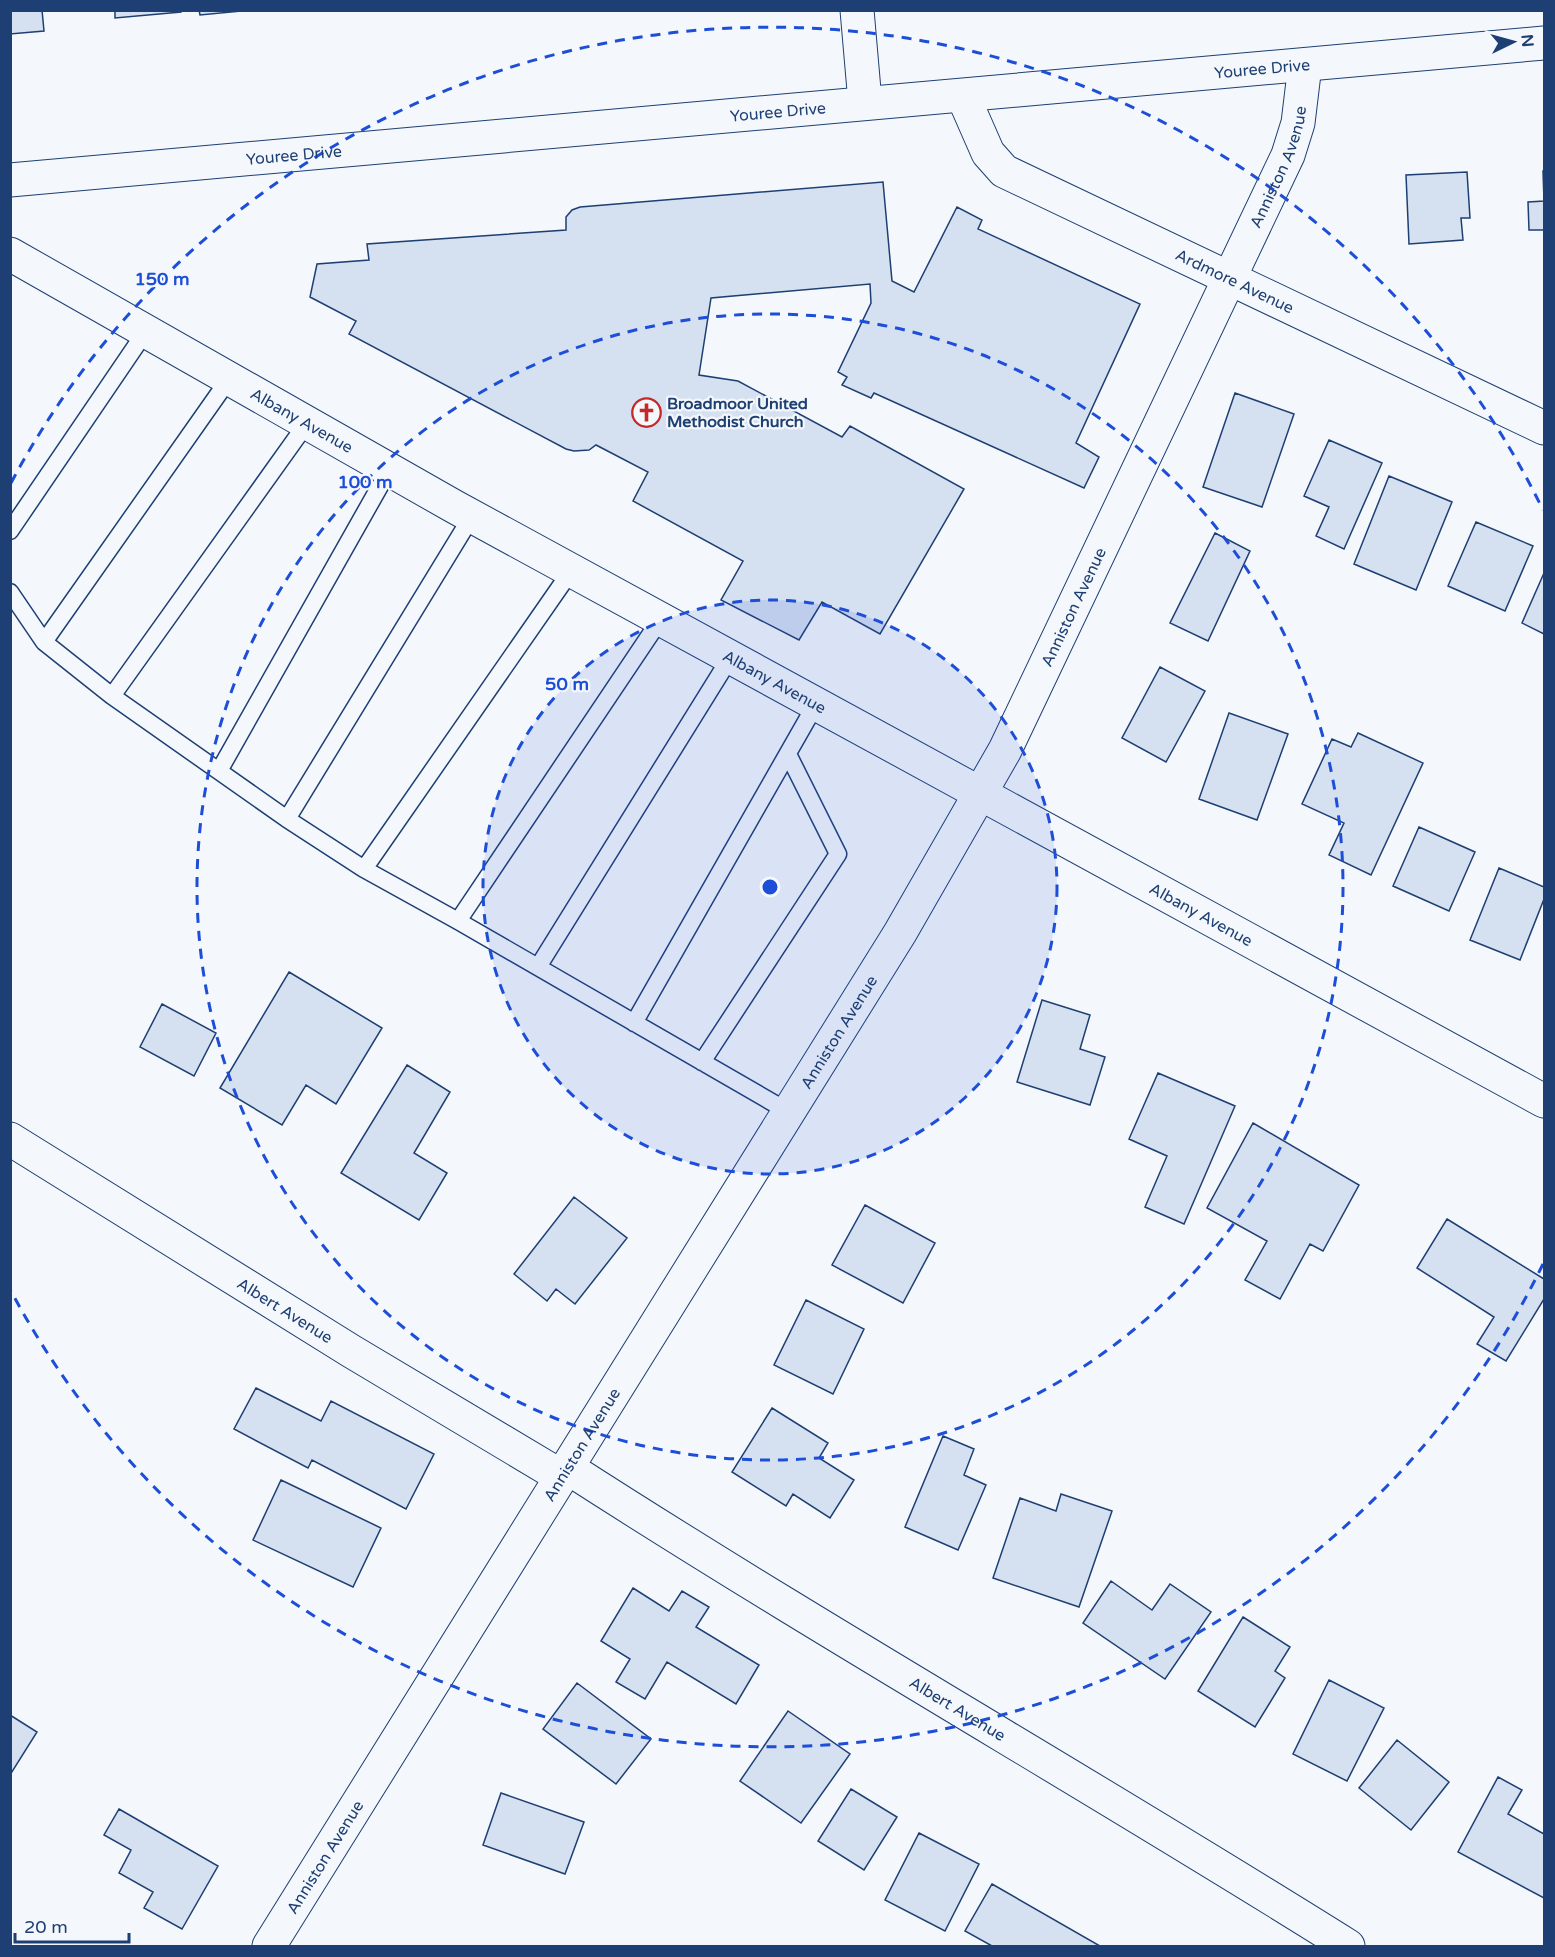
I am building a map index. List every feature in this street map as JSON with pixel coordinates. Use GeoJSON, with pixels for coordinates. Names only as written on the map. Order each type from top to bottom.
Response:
{"type":"FeatureCollection","features":[{"type":"Feature","properties":{"kind":"street"},"geometry":{"type":"LineString","coordinates":[[856,10],[865,102]]}},
{"type":"Feature","properties":{"kind":"street","name":"Youree Drive"},"geometry":{"type":"LineString","coordinates":[[10,180],[1545,43]]}},
{"type":"Feature","properties":{"kind":"street","name":"Anniston Avenue"},"geometry":{"type":"LineString","coordinates":[[269,1947],[900,933],[1005,750],[1288,155],[1298,123],[1305,65]]}},
{"type":"Feature","properties":{"kind":"street","name":"Ardmore Avenue"},"geometry":{"type":"LineString","coordinates":[[963,96],[988,153],[1004,171],[1545,428]]}},
{"type":"Feature","properties":{"kind":"street","name":"Albany Avenue"},"geometry":{"type":"LineString","coordinates":[[10,255],[571,571],[1545,1101]]}},
{"type":"Feature","properties":{"kind":"street","name":"Albert Avenue"},"geometry":{"type":"LineString","coordinates":[[10,1140],[351,1351],[565,1472],[1205,1857],[1348,1947]]}},
{"type":"Feature","properties":{"kind":"lane"},"geometry":{"type":"LineString","coordinates":[[10,531],[146,331]]}},
{"type":"Feature","properties":{"kind":"lane"},"geometry":{"type":"LineString","coordinates":[[44,642],[229,379]]}},
{"type":"Feature","properties":{"kind":"lane"},"geometry":{"type":"LineString","coordinates":[[112,696],[307,423]]}},
{"type":"Feature","properties":{"kind":"lane"},"geometry":{"type":"LineString","coordinates":[[219,771],[389,470]]}},
{"type":"Feature","properties":{"kind":"lane"},"geometry":{"type":"LineString","coordinates":[[287,819],[472,516]]}},
{"type":"Feature","properties":{"kind":"lane"},"geometry":{"type":"LineString","coordinates":[[364,869],[571,571]]}},
{"type":"Feature","properties":{"kind":"lane"},"geometry":{"type":"LineString","coordinates":[[10,592],[44,642],[112,696],[287,819],[364,869],[789,1112]]}},
{"type":"Feature","properties":{"kind":"lane"},"geometry":{"type":"LineString","coordinates":[[458,921],[660,620]]}},
{"type":"Feature","properties":{"kind":"lane"},"geometry":{"type":"LineString","coordinates":[[538,967],[730,658]]}},
{"type":"Feature","properties":{"kind":"lane"},"geometry":{"type":"LineString","coordinates":[[634,1023],[816,704]]}},
{"type":"Feature","properties":{"kind":"lane"},"geometry":{"type":"LineString","coordinates":[[702,1062],[838,854],[788,754]]}},
{"type":"Feature","properties":{"kind":"building"},"geometry":{"type":"Polygon","coordinates":[[[10,10],[42,10],[44,31],[10,34],[10,10]]]}},
{"type":"Feature","properties":{"kind":"building"},"geometry":{"type":"Polygon","coordinates":[[[115,10],[181,10],[181,12],[115,18],[115,10]]]}},
{"type":"Feature","properties":{"kind":"building"},"geometry":{"type":"Polygon","coordinates":[[[199,10],[252,10],[200,15],[199,10]]]}},
{"type":"Feature","properties":{"kind":"building"},"geometry":{"type":"Polygon","coordinates":[[[1467,172],[1470,218],[1461,218],[1463,240],[1409,244],[1406,175],[1467,172]]]}},
{"type":"Feature","properties":{"kind":"building","name":"Broadmoor United Methodist Church"},"geometry":{"type":"Polygon","coordinates":[[[883,182],[892,281],[914,292],[957,207],[982,220],[978,229],[1140,304],[1076,443],[1099,457],[1084,488],[874,393],[871,398],[842,385],[847,377],[838,372],[871,303],[870,284],[711,298],[699,375],[738,381],[842,437],[850,426],[964,489],[880,634],[822,602],[799,640],[721,600],[743,561],[633,501],[648,472],[596,445],[589,450],[566,449],[349,334],[356,321],[310,297],[317,264],[369,260],[367,244],[566,230],[566,217],[572,210],[580,207],[883,182]]]}},
{"type":"Feature","properties":{"kind":"building"},"geometry":{"type":"Polygon","coordinates":[[[1544,201],[1544,230],[1529,230],[1528,202],[1544,201]]]}},
{"type":"Feature","properties":{"kind":"building"},"geometry":{"type":"Polygon","coordinates":[[[1235,393],[1294,414],[1262,507],[1203,487],[1235,393]]]}},
{"type":"Feature","properties":{"kind":"building"},"geometry":{"type":"Polygon","coordinates":[[[1329,440],[1382,463],[1344,549],[1316,536],[1329,507],[1304,496],[1329,440]]]}},
{"type":"Feature","properties":{"kind":"building"},"geometry":{"type":"Polygon","coordinates":[[[1389,476],[1452,502],[1416,590],[1354,564],[1389,476]]]}},
{"type":"Feature","properties":{"kind":"building"},"geometry":{"type":"Polygon","coordinates":[[[1476,522],[1533,546],[1505,611],[1448,586],[1476,522]]]}},
{"type":"Feature","properties":{"kind":"building"},"geometry":{"type":"Polygon","coordinates":[[[1215,533],[1250,551],[1208,641],[1170,623],[1215,533]]]}},
{"type":"Feature","properties":{"kind":"building"},"geometry":{"type":"Polygon","coordinates":[[[1544,573],[1544,634],[1522,623],[1544,573]]]}},
{"type":"Feature","properties":{"kind":"building"},"geometry":{"type":"Polygon","coordinates":[[[1160,667],[1205,691],[1166,762],[1122,738],[1160,667]]]}},
{"type":"Feature","properties":{"kind":"building"},"geometry":{"type":"Polygon","coordinates":[[[1229,713],[1288,734],[1257,820],[1199,799],[1229,713]]]}},
{"type":"Feature","properties":{"kind":"building"},"geometry":{"type":"Polygon","coordinates":[[[1358,733],[1423,763],[1371,875],[1329,855],[1344,823],[1302,804],[1332,739],[1351,747],[1358,733]]]}},
{"type":"Feature","properties":{"kind":"building"},"geometry":{"type":"Polygon","coordinates":[[[1419,827],[1475,852],[1449,911],[1393,886],[1419,827]]]}},
{"type":"Feature","properties":{"kind":"building"},"geometry":{"type":"Polygon","coordinates":[[[1499,868],[1544,887],[1544,899],[1520,960],[1470,940],[1499,868]]]}},
{"type":"Feature","properties":{"kind":"building"},"geometry":{"type":"Polygon","coordinates":[[[289,972],[382,1028],[336,1104],[306,1085],[282,1125],[220,1088],[289,972]]]}},
{"type":"Feature","properties":{"kind":"building"},"geometry":{"type":"Polygon","coordinates":[[[1042,1000],[1090,1015],[1080,1049],[1105,1057],[1090,1105],[1017,1082],[1042,1000]]]}},
{"type":"Feature","properties":{"kind":"building"},"geometry":{"type":"Polygon","coordinates":[[[162,1004],[216,1033],[194,1076],[140,1047],[162,1004]]]}},
{"type":"Feature","properties":{"kind":"building"},"geometry":{"type":"Polygon","coordinates":[[[407,1065],[450,1092],[414,1153],[447,1173],[419,1220],[341,1173],[407,1065]]]}},
{"type":"Feature","properties":{"kind":"building"},"geometry":{"type":"Polygon","coordinates":[[[1158,1073],[1235,1106],[1184,1224],[1145,1207],[1167,1156],[1129,1139],[1158,1073]]]}},
{"type":"Feature","properties":{"kind":"building"},"geometry":{"type":"Polygon","coordinates":[[[1253,1123],[1359,1185],[1323,1251],[1310,1244],[1280,1299],[1245,1280],[1267,1241],[1207,1208],[1253,1123]]]}},
{"type":"Feature","properties":{"kind":"building"},"geometry":{"type":"Polygon","coordinates":[[[574,1197],[627,1238],[575,1304],[556,1289],[547,1301],[514,1274],[574,1197]]]}},
{"type":"Feature","properties":{"kind":"building"},"geometry":{"type":"Polygon","coordinates":[[[865,1205],[935,1243],[903,1303],[832,1265],[865,1205]]]}},
{"type":"Feature","properties":{"kind":"building"},"geometry":{"type":"Polygon","coordinates":[[[1447,1219],[1544,1279],[1544,1299],[1506,1361],[1477,1344],[1494,1317],[1417,1268],[1447,1219]]]}},
{"type":"Feature","properties":{"kind":"building"},"geometry":{"type":"Polygon","coordinates":[[[806,1300],[864,1329],[833,1394],[774,1365],[806,1300]]]}},
{"type":"Feature","properties":{"kind":"building"},"geometry":{"type":"Polygon","coordinates":[[[256,1388],[321,1421],[331,1401],[434,1454],[406,1509],[312,1460],[308,1468],[234,1429],[256,1388]]]}},
{"type":"Feature","properties":{"kind":"building"},"geometry":{"type":"Polygon","coordinates":[[[772,1408],[828,1443],[819,1458],[854,1480],[830,1518],[793,1494],[786,1506],[732,1472],[772,1408]]]}},
{"type":"Feature","properties":{"kind":"building"},"geometry":{"type":"Polygon","coordinates":[[[943,1436],[974,1449],[964,1475],[986,1485],[958,1550],[905,1527],[943,1436]]]}},
{"type":"Feature","properties":{"kind":"building"},"geometry":{"type":"Polygon","coordinates":[[[281,1480],[381,1528],[353,1587],[253,1540],[281,1480]]]}},
{"type":"Feature","properties":{"kind":"building"},"geometry":{"type":"Polygon","coordinates":[[[1061,1494],[1112,1511],[1079,1607],[993,1578],[1020,1498],[1056,1511],[1061,1494]]]}},
{"type":"Feature","properties":{"kind":"building"},"geometry":{"type":"Polygon","coordinates":[[[1111,1581],[1152,1610],[1170,1584],[1211,1612],[1165,1679],[1083,1623],[1111,1581]]]}},
{"type":"Feature","properties":{"kind":"building"},"geometry":{"type":"Polygon","coordinates":[[[633,1588],[669,1611],[682,1591],[709,1607],[696,1627],[759,1665],[736,1704],[667,1662],[645,1699],[616,1682],[630,1659],[601,1641],[633,1588]]]}},
{"type":"Feature","properties":{"kind":"building"},"geometry":{"type":"Polygon","coordinates":[[[1243,1617],[1290,1647],[1275,1671],[1285,1678],[1255,1727],[1198,1691],[1243,1617]]]}},
{"type":"Feature","properties":{"kind":"building"},"geometry":{"type":"Polygon","coordinates":[[[1329,1680],[1384,1708],[1347,1781],[1293,1754],[1329,1680]]]}},
{"type":"Feature","properties":{"kind":"building"},"geometry":{"type":"Polygon","coordinates":[[[577,1683],[651,1739],[616,1784],[543,1729],[577,1683]]]}},
{"type":"Feature","properties":{"kind":"building"},"geometry":{"type":"Polygon","coordinates":[[[788,1711],[850,1754],[801,1823],[740,1781],[788,1711]]]}},
{"type":"Feature","properties":{"kind":"building"},"geometry":{"type":"Polygon","coordinates":[[[10,1715],[37,1732],[10,1775],[10,1715]]]}},
{"type":"Feature","properties":{"kind":"building"},"geometry":{"type":"Polygon","coordinates":[[[1397,1740],[1449,1782],[1411,1830],[1359,1788],[1397,1740]]]}},
{"type":"Feature","properties":{"kind":"building"},"geometry":{"type":"Polygon","coordinates":[[[1498,1777],[1522,1790],[1508,1814],[1544,1834],[1544,1898],[1458,1852],[1498,1777]]]}},
{"type":"Feature","properties":{"kind":"building"},"geometry":{"type":"Polygon","coordinates":[[[851,1789],[897,1817],[864,1870],[818,1841],[851,1789]]]}},
{"type":"Feature","properties":{"kind":"building"},"geometry":{"type":"Polygon","coordinates":[[[501,1793],[584,1822],[565,1874],[483,1845],[501,1793]]]}},
{"type":"Feature","properties":{"kind":"building"},"geometry":{"type":"Polygon","coordinates":[[[119,1809],[218,1866],[182,1929],[144,1908],[153,1892],[119,1873],[131,1850],[104,1835],[119,1809]]]}},
{"type":"Feature","properties":{"kind":"building"},"geometry":{"type":"Polygon","coordinates":[[[919,1833],[979,1864],[945,1931],[885,1900],[919,1833]]]}},
{"type":"Feature","properties":{"kind":"building"},"geometry":{"type":"Polygon","coordinates":[[[992,1884],[1100,1946],[992,1946],[965,1931],[992,1884]]]}},
{"type":"Feature","properties":{"kind":"place","name":"Broadmoor United Methodist Church"},"geometry":{"type":"Point","coordinates":[646,412]}}]}
